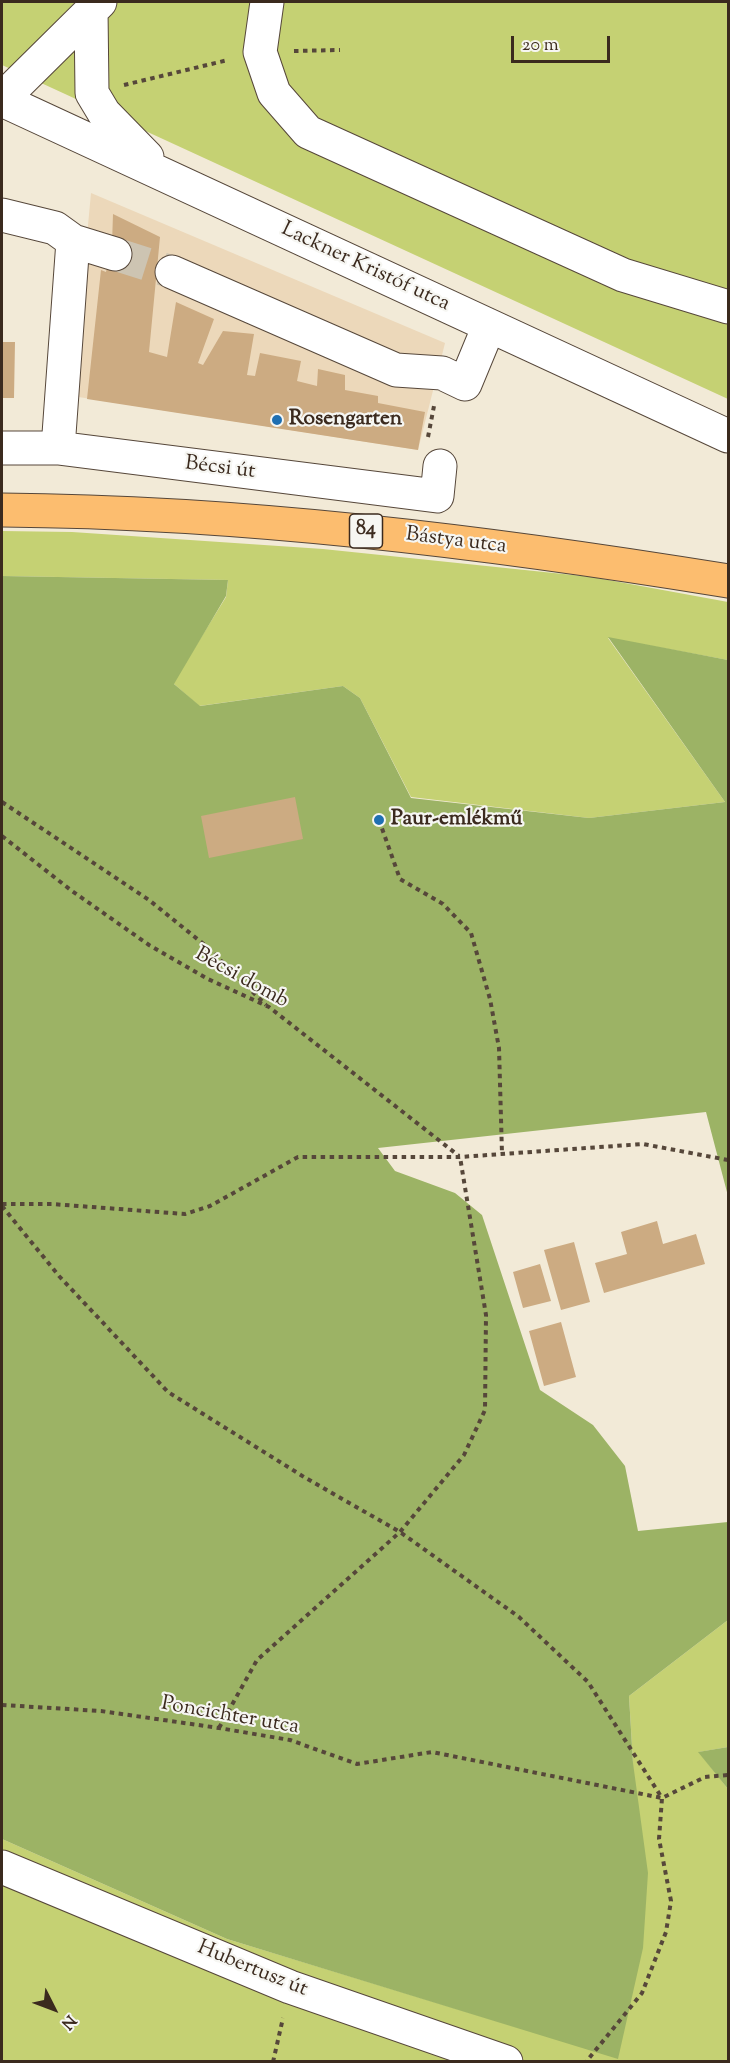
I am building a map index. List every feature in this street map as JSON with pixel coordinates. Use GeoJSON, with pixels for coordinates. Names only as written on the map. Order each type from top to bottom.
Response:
{"type":"FeatureCollection","features":[{"type":"Feature","properties":{"kind":"main road","name":"Bástya utca"},"geometry":{"type":"LineString","coordinates":[[2,510],[69,510],[320,526],[560,553],[729,581]]}},
{"type":"Feature","properties":{"kind":"street"},"geometry":{"type":"LineString","coordinates":[[267,2],[260,52],[274,93],[308,132],[623,275],[729,307]]}},
{"type":"Feature","properties":{"kind":"street"},"geometry":{"type":"LineString","coordinates":[[2,99],[96,6]]}},
{"type":"Feature","properties":{"kind":"street"},"geometry":{"type":"LineString","coordinates":[[96,6],[93,93],[104,113],[129,141],[166,174]]}},
{"type":"Feature","properties":{"kind":"street","name":"Lackner Kristóf utca"},"geometry":{"type":"LineString","coordinates":[[2,99],[729,436]]}},
{"type":"Feature","properties":{"kind":"street"},"geometry":{"type":"LineString","coordinates":[[2,215],[55,228],[73,241],[115,254]]}},
{"type":"Feature","properties":{"kind":"street"},"geometry":{"type":"LineString","coordinates":[[58,448],[73,241]]}},
{"type":"Feature","properties":{"kind":"street"},"geometry":{"type":"LineString","coordinates":[[172,272],[396,370],[442,373],[465,384],[489,326]]}},
{"type":"Feature","properties":{"kind":"street","name":"Bécsi út"},"geometry":{"type":"LineString","coordinates":[[2,448],[58,448],[435,467]]}},
{"type":"Feature","properties":{"kind":"street","name":"Hubertusz út"},"geometry":{"type":"LineString","coordinates":[[2,1868],[290,1987],[506,2061]]}},
{"type":"Feature","properties":{"kind":"path"},"geometry":{"type":"LineString","coordinates":[[117,87],[260,52],[340,50]]}},
{"type":"Feature","properties":{"kind":"path"},"geometry":{"type":"LineString","coordinates":[[435,467],[442,373]]}},
{"type":"Feature","properties":{"kind":"path"},"geometry":{"type":"LineString","coordinates":[[2,802],[149,900],[206,946],[269,1007]]}},
{"type":"Feature","properties":{"kind":"path"},"geometry":{"type":"LineString","coordinates":[[379,820],[400,879],[443,904],[471,933],[490,999],[499,1048],[502,1154]]}},
{"type":"Feature","properties":{"kind":"path","name":"Bécsi domb"},"geometry":{"type":"LineString","coordinates":[[2,836],[72,891],[149,945],[208,979],[269,1007],[460,1157]]}},
{"type":"Feature","properties":{"kind":"path"},"geometry":{"type":"LineString","coordinates":[[2,1205],[52,1204],[185,1214],[210,1206],[298,1157],[460,1157],[643,1144],[712,1155],[729,1160]]}},
{"type":"Feature","properties":{"kind":"path"},"geometry":{"type":"LineString","coordinates":[[219,1728],[257,1660],[400,1532],[464,1455],[485,1410],[486,1315],[460,1157]]}},
{"type":"Feature","properties":{"kind":"path"},"geometry":{"type":"LineString","coordinates":[[2,1205],[66,1284],[168,1392],[304,1477],[400,1532],[519,1617],[588,1682],[662,1798],[659,1839],[671,1901],[666,1932],[642,1993],[586,2061]]}},
{"type":"Feature","properties":{"kind":"path","name":"Poncichter utca"},"geometry":{"type":"LineString","coordinates":[[2,1705],[101,1711],[219,1728],[290,1740],[357,1764],[432,1752],[662,1798]]}},
{"type":"Feature","properties":{"kind":"path"},"geometry":{"type":"LineString","coordinates":[[662,1798],[705,1777],[729,1775]]}},
{"type":"Feature","properties":{"kind":"path"},"geometry":{"type":"LineString","coordinates":[[273,2061],[290,1987]]}},
{"type":"Feature","properties":{"kind":"shaded area"},"geometry":{"type":"Polygon","coordinates":[[[91,193],[445,343],[418,450],[72,396],[91,193]]]}},
{"type":"Feature","properties":{"kind":"green space"},"geometry":{"type":"Polygon","coordinates":[[[2,2],[728,2],[728,399],[2,65],[2,2]]]}},
{"type":"Feature","properties":{"kind":"green space"},"geometry":{"type":"Polygon","coordinates":[[[2,531],[72,532],[323,549],[592,577],[728,602],[728,660],[608,638],[725,802],[589,818],[411,797],[360,698],[343,686],[199,706],[173,683],[226,597],[228,580],[2,576],[2,531]]]}},
{"type":"Feature","properties":{"kind":"green space"},"geometry":{"type":"Polygon","coordinates":[[[2,576],[228,580],[226,596],[174,684],[200,706],[343,686],[360,698],[411,798],[589,818],[725,802],[608,637],[728,660],[728,1196],[706,1112],[378,1148],[395,1171],[455,1193],[482,1215],[540,1390],[593,1425],[625,1466],[638,1531],[728,1522],[728,1620],[629,1696],[633,1763],[648,1873],[643,1948],[618,2059],[227,1939],[2,1839],[2,576]]]}},
{"type":"Feature","properties":{"kind":"green space"},"geometry":{"type":"Polygon","coordinates":[[[728,1620],[728,1747],[699,1752],[728,1789],[728,2061],[2,2062],[2,1839],[227,1939],[618,2058],[633,1763],[629,1696],[728,1620]]]}},
{"type":"Feature","properties":{"kind":"green space"},"geometry":{"type":"Polygon","coordinates":[[[728,1747],[728,1789],[698,1752],[728,1747]]]}},
{"type":"Feature","properties":{"kind":"building"},"geometry":{"type":"Polygon","coordinates":[[[113,214],[160,237],[149,352],[167,357],[176,302],[214,319],[198,363],[203,365],[223,331],[254,334],[247,375],[255,376],[260,353],[301,361],[297,381],[317,386],[318,369],[345,375],[345,390],[378,396],[378,403],[425,412],[418,450],[87,399],[101,270],[106,272],[112,244],[113,214]]]}},
{"type":"Feature","properties":{"kind":"building"},"geometry":{"type":"Polygon","coordinates":[[[2,342],[15,342],[14,398],[2,398],[2,342]]]}},
{"type":"Feature","properties":{"kind":"building"},"geometry":{"type":"Polygon","coordinates":[[[295,797],[303,839],[209,858],[201,816],[295,797]]]}},
{"type":"Feature","properties":{"kind":"building"},"geometry":{"type":"Polygon","coordinates":[[[657,1221],[663,1244],[696,1234],[705,1264],[604,1293],[595,1263],[627,1254],[621,1232],[657,1221]]]}},
{"type":"Feature","properties":{"kind":"building"},"geometry":{"type":"Polygon","coordinates":[[[574,1242],[590,1302],[561,1310],[544,1250],[574,1242]]]}},
{"type":"Feature","properties":{"kind":"building"},"geometry":{"type":"Polygon","coordinates":[[[540,1264],[551,1301],[523,1308],[513,1272],[540,1264]]]}},
{"type":"Feature","properties":{"kind":"building"},"geometry":{"type":"Polygon","coordinates":[[[561,1322],[576,1377],[544,1386],[529,1331],[561,1322]]]}},
{"type":"Feature","properties":{"kind":"tunnel"},"geometry":{"type":"LineString","coordinates":[[115,254],[172,272]]}},
{"type":"Feature","properties":{"kind":"place","name":"Rosengarten"},"geometry":{"type":"Point","coordinates":[277,420]}},
{"type":"Feature","properties":{"kind":"place","name":"Paur-emlékmű"},"geometry":{"type":"Point","coordinates":[379,820]}}]}
